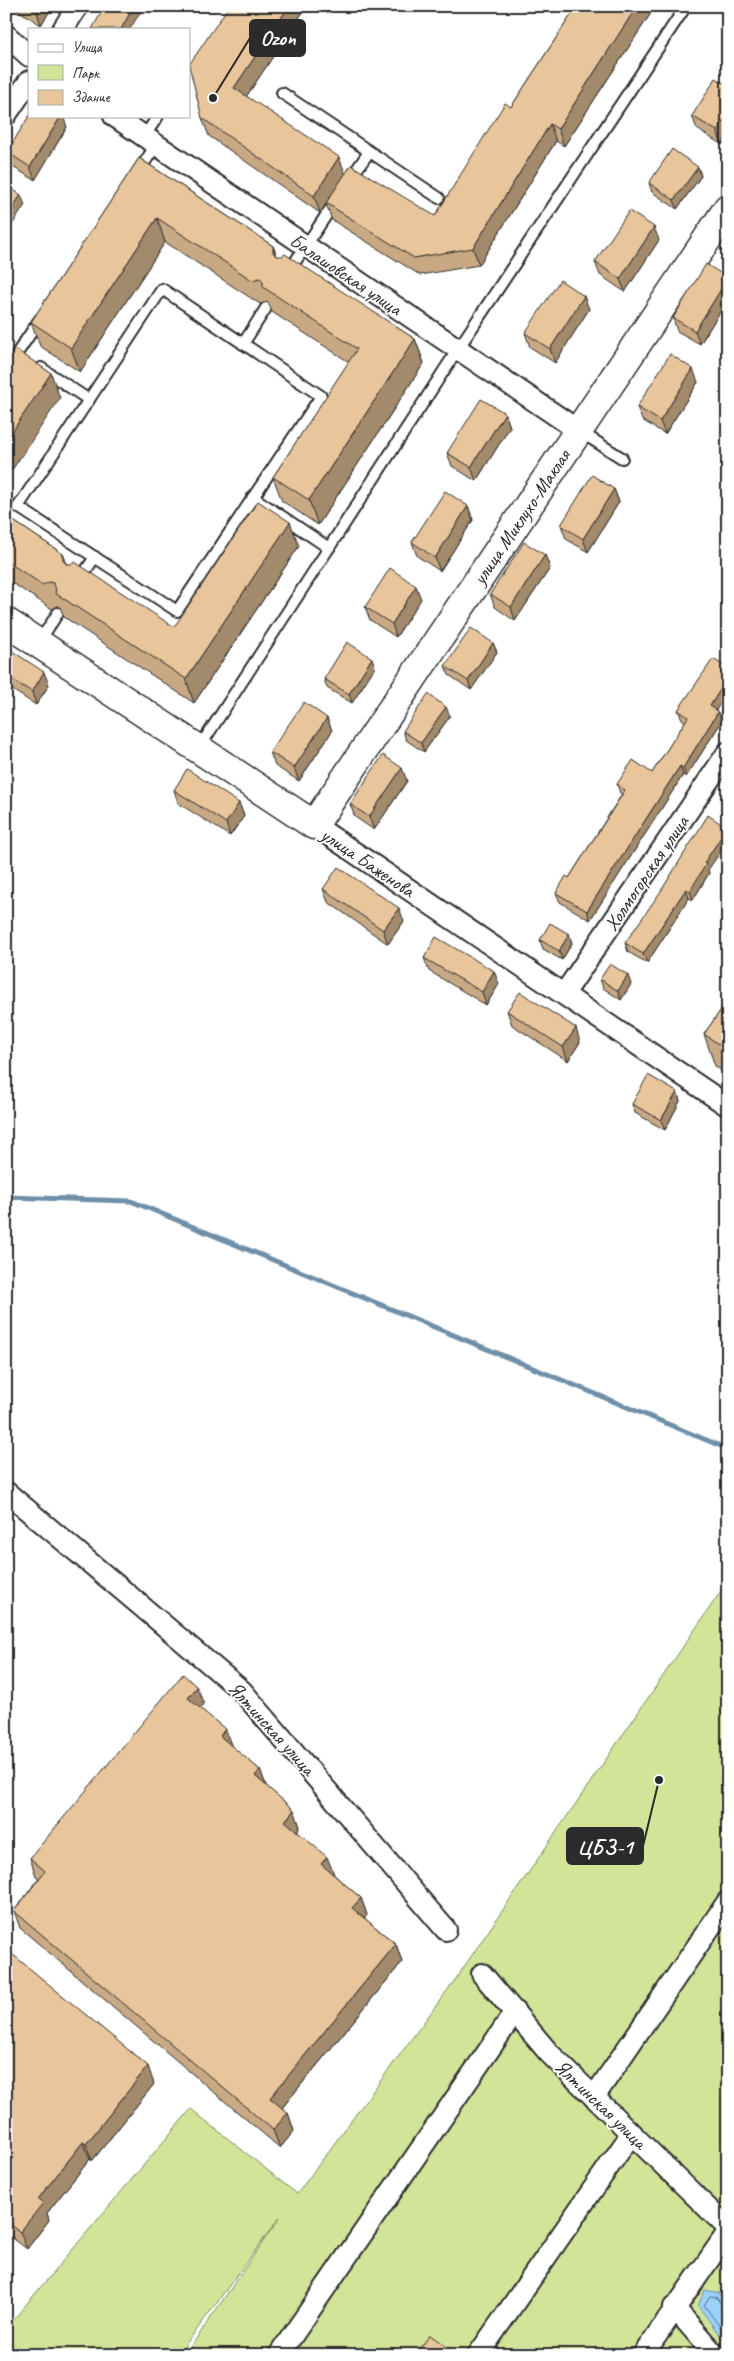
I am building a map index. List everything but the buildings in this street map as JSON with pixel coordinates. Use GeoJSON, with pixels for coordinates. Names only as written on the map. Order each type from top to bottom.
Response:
{"type":"FeatureCollection","features":[{"type":"Feature","properties":{"kind":"street"},"geometry":{"type":"LineString","coordinates":[[64,28],[78,6]]}},
{"type":"Feature","properties":{"kind":"street"},"geometry":{"type":"LineString","coordinates":[[6,35],[28,55]]}},
{"type":"Feature","properties":{"kind":"street"},"geometry":{"type":"LineString","coordinates":[[6,115],[28,82]]}},
{"type":"Feature","properties":{"kind":"street","name":"Балашовская улица"},"geometry":{"type":"LineString","coordinates":[[117,118],[579,431]]}},
{"type":"Feature","properties":{"kind":"street","name":"улица Миклухо-Маклая"},"geometry":{"type":"LineString","coordinates":[[314,826],[728,208]]}},
{"type":"Feature","properties":{"kind":"street","name":"улица Баженова"},"geometry":{"type":"LineString","coordinates":[[6,622],[314,826],[728,1106]]}},
{"type":"Feature","properties":{"kind":"street","name":"Холмогорская улица"},"geometry":{"type":"LineString","coordinates":[[564,994],[728,752]]}},
{"type":"Feature","properties":{"kind":"street","name":"Ялтинская улица"},"geometry":{"type":"LineString","coordinates":[[6,1492],[242,1691],[446,1930]]}},
{"type":"Feature","properties":{"kind":"street"},"geometry":{"type":"LineString","coordinates":[[594,2097],[728,1900]]}},
{"type":"Feature","properties":{"kind":"street","name":"Ялтинская улица"},"geometry":{"type":"LineString","coordinates":[[482,1974],[550,2053],[726,2223]]}},
{"type":"Feature","properties":{"kind":"street"},"geometry":{"type":"LineString","coordinates":[[279,2355],[515,2012]]}},
{"type":"Feature","properties":{"kind":"street"},"geometry":{"type":"LineString","coordinates":[[478,2355],[632,2133]]}},
{"type":"Feature","properties":{"kind":"street"},"geometry":{"type":"LineString","coordinates":[[643,2355],[726,2223]]}},
{"type":"Feature","properties":{"kind":"street"},"geometry":{"type":"LineString","coordinates":[[674,2307],[715,2355]]}},
{"type":"Feature","properties":{"kind":"lane"},"geometry":{"type":"LineString","coordinates":[[199,749],[458,349],[682,9]]}},
{"type":"Feature","properties":{"kind":"lane"},"geometry":{"type":"LineString","coordinates":[[282,93],[439,198]]}},
{"type":"Feature","properties":{"kind":"lane"},"geometry":{"type":"LineString","coordinates":[[129,187],[150,141],[157,118]]}},
{"type":"Feature","properties":{"kind":"lane"},"geometry":{"type":"LineString","coordinates":[[288,274],[369,152]]}},
{"type":"Feature","properties":{"kind":"lane"},"geometry":{"type":"LineString","coordinates":[[162,289],[243,344],[321,396],[177,611],[18,507],[162,289]]}},
{"type":"Feature","properties":{"kind":"lane"},"geometry":{"type":"LineString","coordinates":[[243,344],[266,308]]}},
{"type":"Feature","properties":{"kind":"lane"},"geometry":{"type":"LineString","coordinates":[[6,370],[26,358],[46,311]]}},
{"type":"Feature","properties":{"kind":"lane"},"geometry":{"type":"LineString","coordinates":[[26,358],[89,400]]}},
{"type":"Feature","properties":{"kind":"lane"},"geometry":{"type":"LineString","coordinates":[[579,431],[622,458]]}},
{"type":"Feature","properties":{"kind":"lane"},"geometry":{"type":"LineString","coordinates":[[253,497],[329,548]]}},
{"type":"Feature","properties":{"kind":"lane"},"geometry":{"type":"LineString","coordinates":[[78,582],[95,557]]}},
{"type":"Feature","properties":{"kind":"lane"},"geometry":{"type":"LineString","coordinates":[[39,643],[58,613]]}},
{"type":"Feature","properties":{"kind":"green space"},"geometry":{"type":"Polygon","coordinates":[[[728,1581],[728,2355],[185,2355],[280,2217],[178,2355],[6,2355],[6,2315],[13,2320],[191,2109],[297,2194],[455,1980],[728,1581]]]}},
{"type":"Feature","properties":{"kind":"water"},"geometry":{"type":"Polygon","coordinates":[[[705,2290],[719,2293],[728,2306],[728,2346],[698,2306],[705,2290]]]}},
{"type":"Feature","properties":{"kind":"waterway"},"geometry":{"type":"LineString","coordinates":[[6,1197],[131,1201],[728,1449]]}},
{"type":"Feature","properties":{"kind":"place","name":"Ozon"},"geometry":{"type":"Point","coordinates":[213,98]}},
{"type":"Feature","properties":{"kind":"place","name":"ЦБЗ-1"},"geometry":{"type":"Point","coordinates":[659,1780]}}]}
